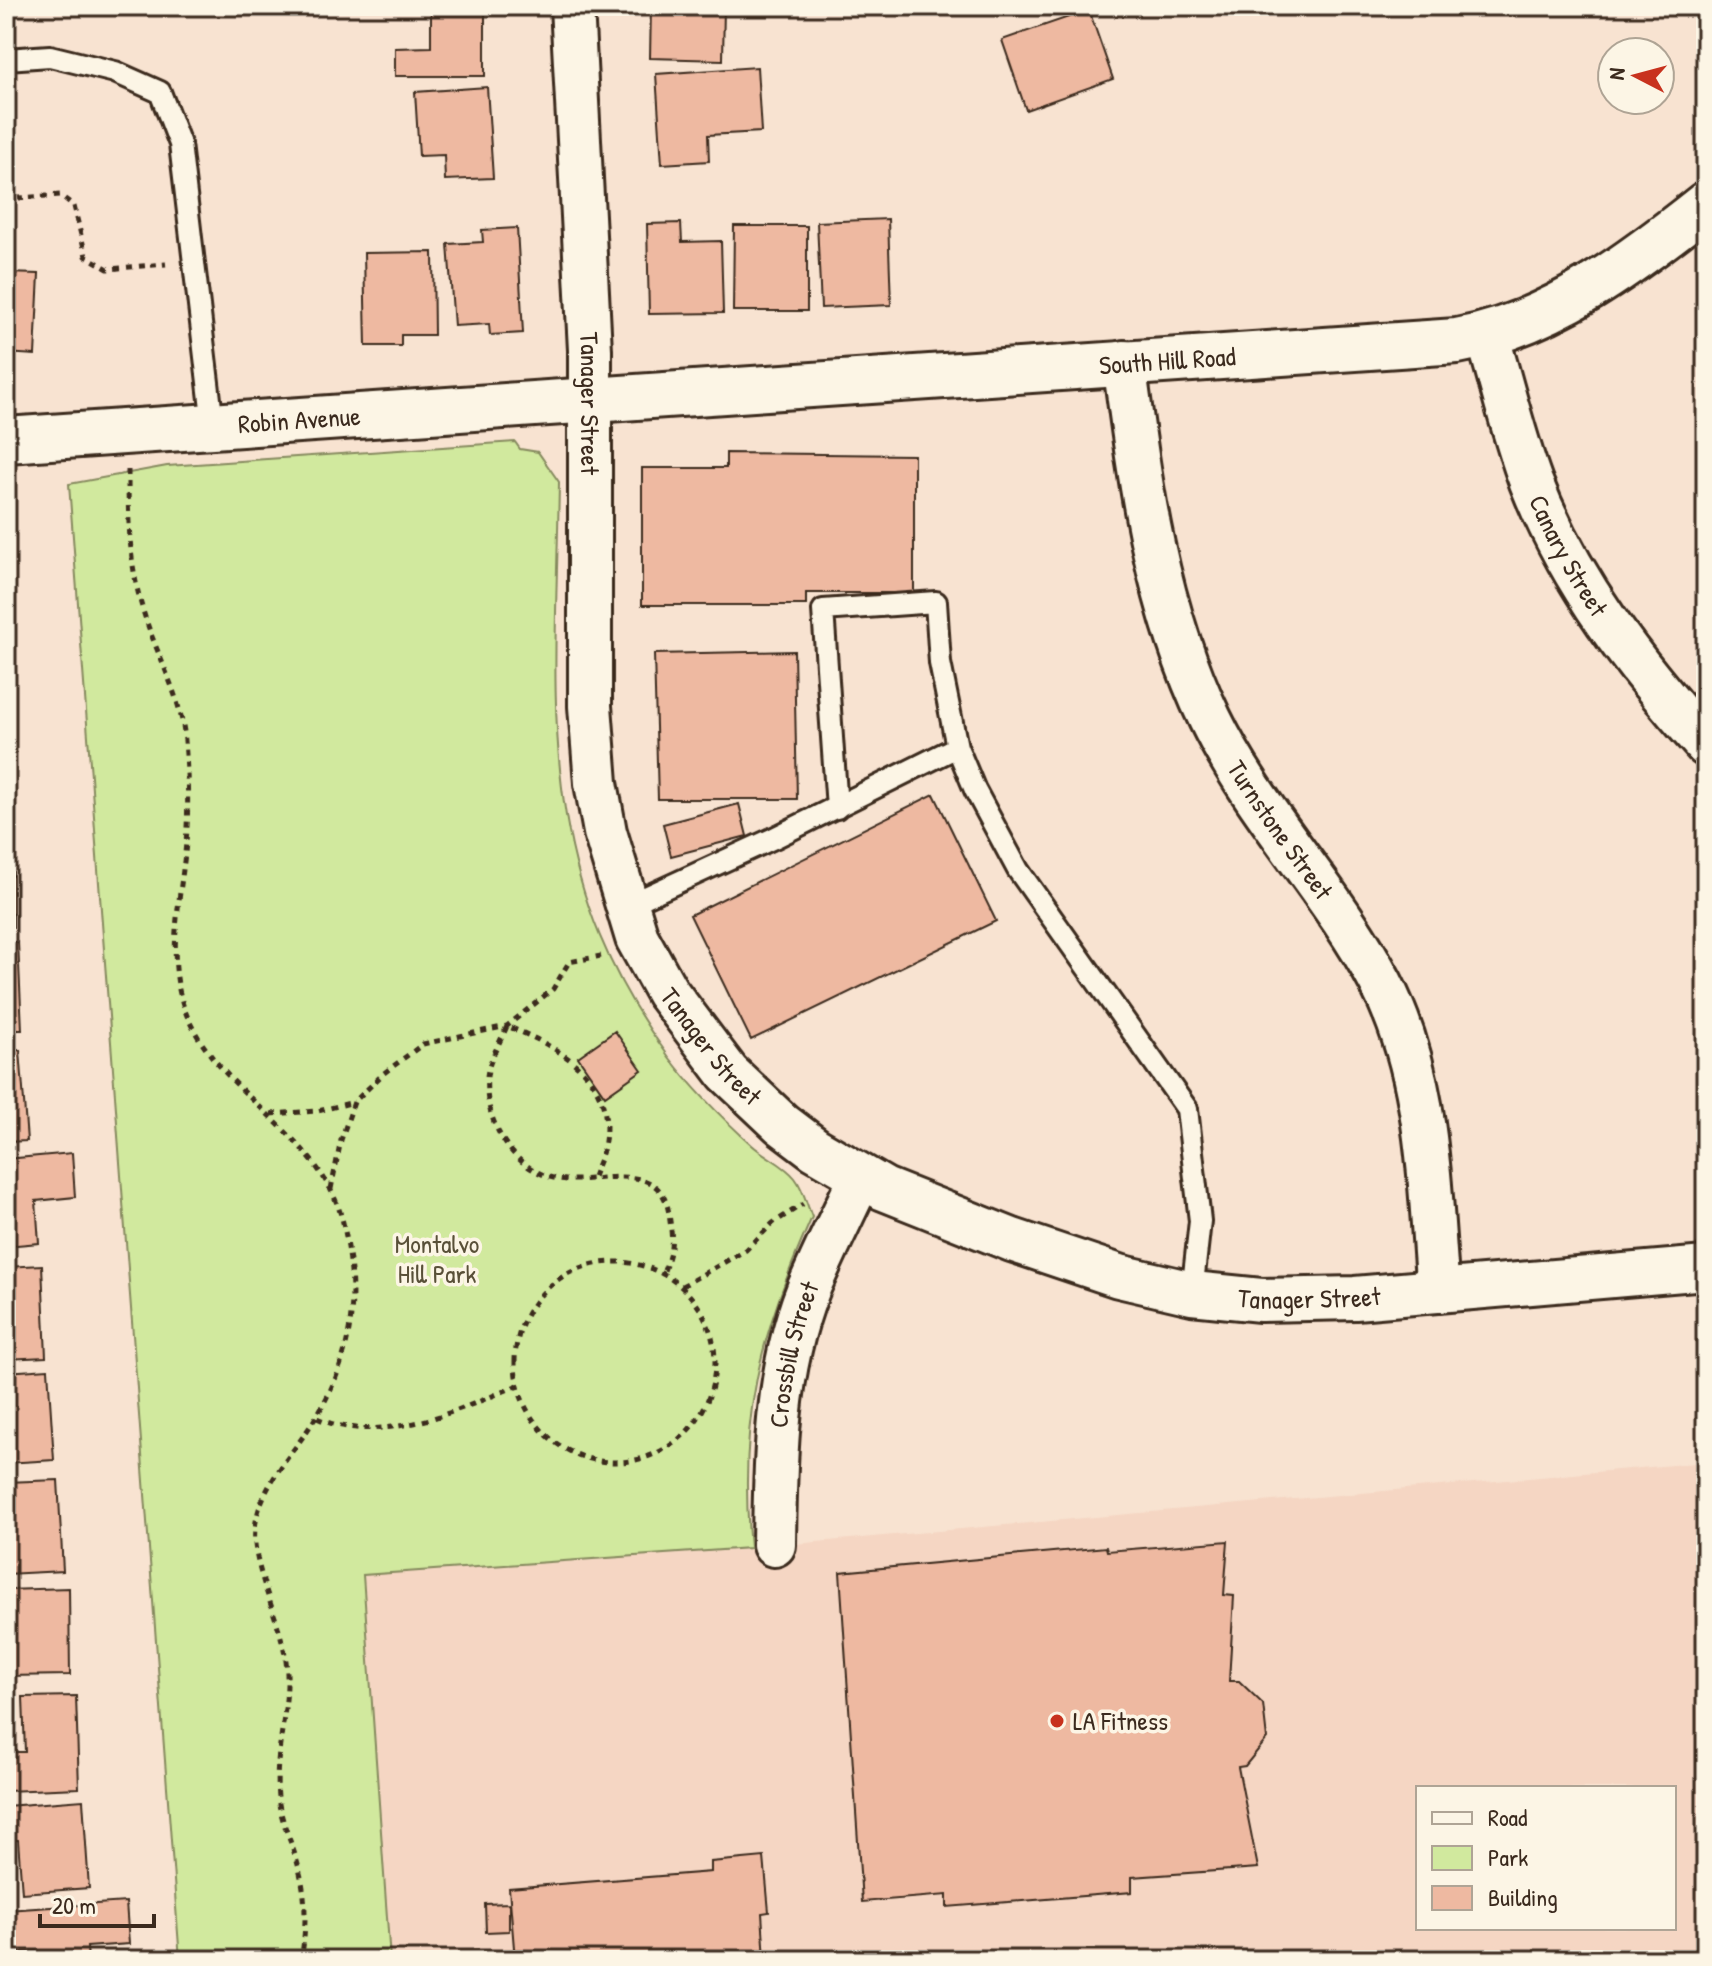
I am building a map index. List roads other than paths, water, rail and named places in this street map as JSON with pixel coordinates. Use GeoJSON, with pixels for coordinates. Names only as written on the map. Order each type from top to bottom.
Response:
{"type":"FeatureCollection","features":[{"type":"Feature","properties":{"kind":"street","name":"Tanager Street"},"geometry":{"type":"LineString","coordinates":[[572,6],[583,172],[591,400],[592,745],[605,832],[632,922],[667,992],[728,1073],[782,1124],[833,1163],[860,1178],[1012,1240],[1119,1276],[1192,1293],[1261,1300],[1438,1291],[1706,1268]]}},
{"type":"Feature","properties":{"kind":"street","name":"South Hill Road"},"geometry":{"type":"LineString","coordinates":[[591,400],[1457,341],[1487,335],[1557,305],[1617,272],[1706,204]]}},
{"type":"Feature","properties":{"kind":"street","name":"Canary Street"},"geometry":{"type":"LineString","coordinates":[[1487,335],[1515,433],[1551,528],[1603,618],[1653,686],[1706,745]]}},
{"type":"Feature","properties":{"kind":"street","name":"Turnstone Street"},"geometry":{"type":"LineString","coordinates":[[1124,362],[1155,562],[1177,637],[1210,719],[1251,793],[1381,984],[1407,1046],[1423,1118],[1438,1291]]}},
{"type":"Feature","properties":{"kind":"street","name":"Robin Avenue"},"geometry":{"type":"LineString","coordinates":[[6,440],[591,400]]}},
{"type":"Feature","properties":{"kind":"street","name":"Crossbill Street"},"geometry":{"type":"LineString","coordinates":[[774,1545],[776,1444],[785,1370],[807,1292],[860,1178]]}},
{"type":"Feature","properties":{"kind":"lane"},"geometry":{"type":"LineString","coordinates":[[6,59],[50,56],[115,72],[160,92],[180,144],[213,425]]}},
{"type":"Feature","properties":{"kind":"lane"},"geometry":{"type":"LineString","coordinates":[[837,808],[823,610],[936,602],[940,663],[957,747],[975,790],[1018,870],[1187,1109],[1200,1221],[1192,1293]]}},
{"type":"Feature","properties":{"kind":"lane"},"geometry":{"type":"LineString","coordinates":[[632,922],[837,808],[957,747]]}},
{"type":"Feature","properties":{"kind":"place","name":"LA Fitness"},"geometry":{"type":"Point","coordinates":[1057,1721]}},
{"type":"Feature","properties":{"kind":"park label","name":"Montalvo Hill Park"},"geometry":{"type":"Point","coordinates":[437,1259]}}]}
